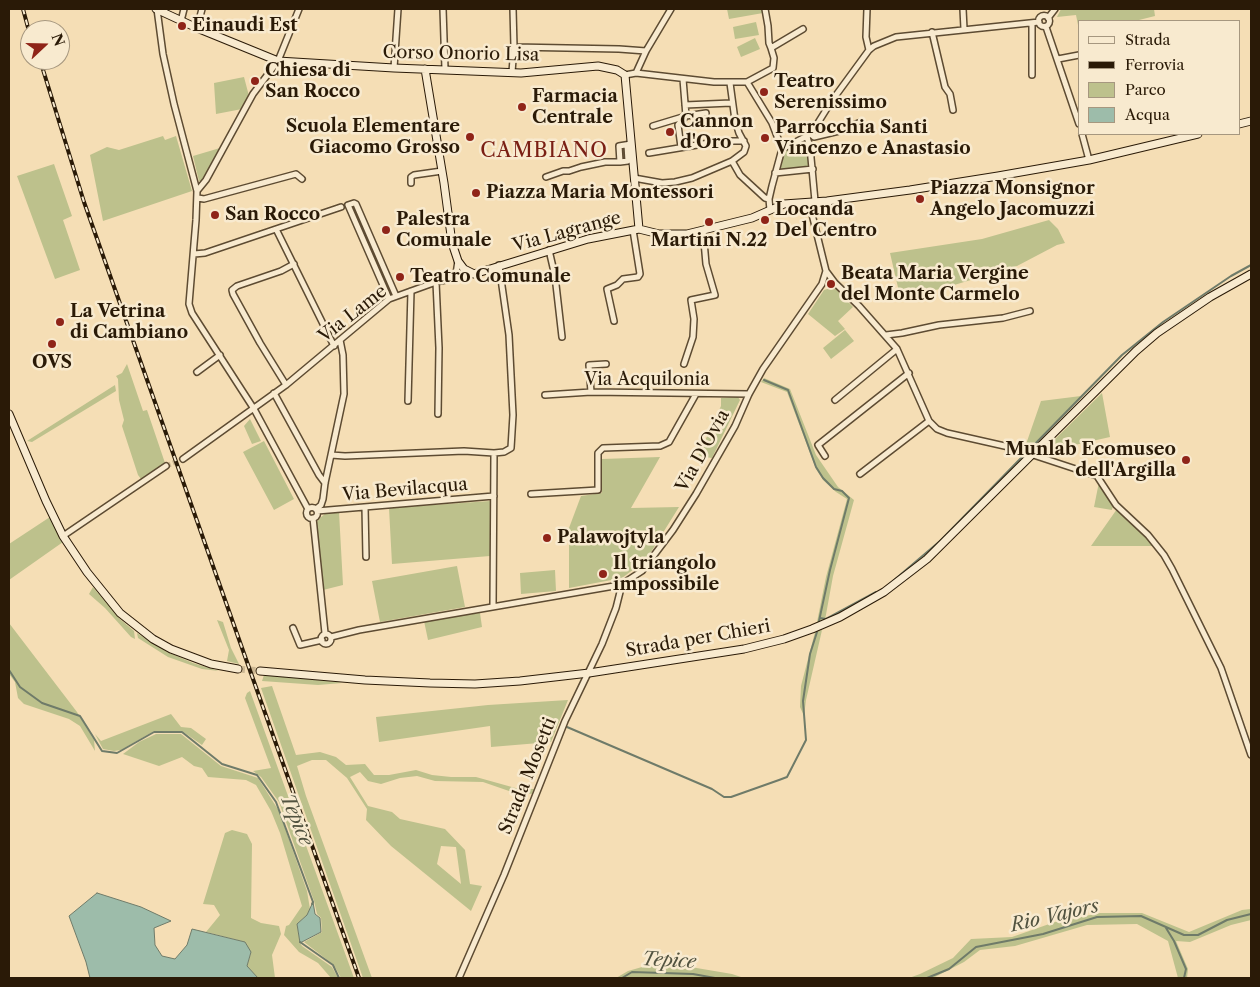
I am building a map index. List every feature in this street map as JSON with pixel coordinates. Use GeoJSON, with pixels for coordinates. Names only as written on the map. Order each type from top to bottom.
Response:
{"type":"FeatureCollection","features":[{"type":"Feature","properties":{"kind":"street"},"geometry":{"type":"LineString","coordinates":[[156,9],[174,104],[198,198],[189,304],[192,313],[254,409],[308,509],[307,515],[313,518]]}},
{"type":"Feature","properties":{"kind":"street","name":"Corso Onorio Lisa"},"geometry":{"type":"LineString","coordinates":[[156,9],[196,28],[278,61],[394,68],[512,72],[537,72],[598,66],[617,70],[625,75]]}},
{"type":"Feature","properties":{"kind":"street"},"geometry":{"type":"LineString","coordinates":[[181,21],[184,9]]}},
{"type":"Feature","properties":{"kind":"street"},"geometry":{"type":"LineString","coordinates":[[196,28],[202,9]]}},
{"type":"Feature","properties":{"kind":"street"},"geometry":{"type":"LineString","coordinates":[[197,192],[206,180],[253,94],[278,61],[299,9]]}},
{"type":"Feature","properties":{"kind":"street"},"geometry":{"type":"LineString","coordinates":[[394,68],[398,9]]}},
{"type":"Feature","properties":{"kind":"street"},"geometry":{"type":"LineString","coordinates":[[443,9],[445,69]]}},
{"type":"Feature","properties":{"kind":"street"},"geometry":{"type":"LineString","coordinates":[[512,72],[514,47],[513,9]]}},
{"type":"Feature","properties":{"kind":"street"},"geometry":{"type":"LineString","coordinates":[[636,73],[646,51],[671,9]]}},
{"type":"Feature","properties":{"kind":"street"},"geometry":{"type":"LineString","coordinates":[[614,321],[607,289],[617,285],[623,279],[638,277],[640,274],[625,75],[636,73],[730,83],[747,82],[774,68],[774,58],[765,9]]}},
{"type":"Feature","properties":{"kind":"street"},"geometry":{"type":"LineString","coordinates":[[867,9],[866,37],[869,50]]}},
{"type":"Feature","properties":{"kind":"street"},"geometry":{"type":"LineString","coordinates":[[963,9],[964,29]]}},
{"type":"Feature","properties":{"kind":"street"},"geometry":{"type":"LineString","coordinates":[[1042,9],[1050,22],[1046,27]]}},
{"type":"Feature","properties":{"kind":"street"},"geometry":{"type":"LineString","coordinates":[[782,149],[809,135],[869,50],[882,42],[896,36],[1039,22],[1040,18],[1046,17],[1055,9]]}},
{"type":"Feature","properties":{"kind":"street"},"geometry":{"type":"LineString","coordinates":[[1039,22],[1042,26],[1046,27],[1078,121]]}},
{"type":"Feature","properties":{"kind":"street"},"geometry":{"type":"LineString","coordinates":[[1032,23],[1032,75]]}},
{"type":"Feature","properties":{"kind":"street"},"geometry":{"type":"LineString","coordinates":[[771,48],[804,28]]}},
{"type":"Feature","properties":{"kind":"street"},"geometry":{"type":"LineString","coordinates":[[932,32],[945,87],[950,94],[953,110]]}},
{"type":"Feature","properties":{"kind":"street"},"geometry":{"type":"LineString","coordinates":[[514,47],[610,48],[646,51]]}},
{"type":"Feature","properties":{"kind":"street"},"geometry":{"type":"LineString","coordinates":[[1058,59],[1078,56]]}},
{"type":"Feature","properties":{"kind":"street"},"geometry":{"type":"LineString","coordinates":[[424,69],[442,171],[452,243],[458,261],[464,269],[474,274]]}},
{"type":"Feature","properties":{"kind":"street"},"geometry":{"type":"LineString","coordinates":[[681,147],[678,125],[686,116],[683,79]]}},
{"type":"Feature","properties":{"kind":"street"},"geometry":{"type":"LineString","coordinates":[[747,82],[772,123],[782,149],[769,199],[770,210]]}},
{"type":"Feature","properties":{"kind":"street"},"geometry":{"type":"LineString","coordinates":[[634,178],[662,183],[692,178],[732,161],[744,152],[746,146],[739,133],[731,103],[730,83]]}},
{"type":"Feature","properties":{"kind":"street"},"geometry":{"type":"LineString","coordinates":[[685,105],[731,103]]}},
{"type":"Feature","properties":{"kind":"street"},"geometry":{"type":"LineString","coordinates":[[653,126],[706,112]]}},
{"type":"Feature","properties":{"kind":"street"},"geometry":{"type":"LineString","coordinates":[[809,135],[814,137],[839,131],[861,122]]}},
{"type":"Feature","properties":{"kind":"street"},"geometry":{"type":"LineString","coordinates":[[809,135],[812,202],[826,271],[835,284],[859,306],[897,350],[929,421],[937,429],[947,433],[1009,447],[1097,476],[1116,505],[1148,535],[1164,555],[1221,668],[1251,755]]}},
{"type":"Feature","properties":{"kind":"street"},"geometry":{"type":"LineString","coordinates":[[1082,135],[1089,160]]}},
{"type":"Feature","properties":{"kind":"street"},"geometry":{"type":"LineString","coordinates":[[636,230],[671,235],[703,230],[752,218],[784,204],[947,185],[1089,160],[1194,135]]}},
{"type":"Feature","properties":{"kind":"street"},"geometry":{"type":"LineString","coordinates":[[649,153],[721,141],[744,141]]}},
{"type":"Feature","properties":{"kind":"street"},"geometry":{"type":"LineString","coordinates":[[620,162],[618,146],[629,145]]}},
{"type":"Feature","properties":{"kind":"street"},"geometry":{"type":"LineString","coordinates":[[546,177],[563,171],[605,162],[630,161]]}},
{"type":"Feature","properties":{"kind":"street"},"geometry":{"type":"LineString","coordinates":[[732,161],[740,175],[765,198],[769,199]]}},
{"type":"Feature","properties":{"kind":"street"},"geometry":{"type":"LineString","coordinates":[[775,174],[812,169]]}},
{"type":"Feature","properties":{"kind":"street"},"geometry":{"type":"LineString","coordinates":[[411,184],[411,177],[414,175],[442,171]]}},
{"type":"Feature","properties":{"kind":"street"},"geometry":{"type":"LineString","coordinates":[[198,198],[204,199],[296,174],[302,179]]}},
{"type":"Feature","properties":{"kind":"street"},"geometry":{"type":"LineString","coordinates":[[389,299],[348,205],[354,202],[396,296]]}},
{"type":"Feature","properties":{"kind":"street"},"geometry":{"type":"LineString","coordinates":[[194,254],[205,253],[341,207]]}},
{"type":"Feature","properties":{"kind":"street"},"geometry":{"type":"LineString","coordinates":[[276,229],[334,346]]}},
{"type":"Feature","properties":{"kind":"street","name":"Via Lagrange"},"geometry":{"type":"LineString","coordinates":[[474,274],[588,239],[636,230]]}},
{"type":"Feature","properties":{"kind":"street"},"geometry":{"type":"LineString","coordinates":[[684,364],[693,337],[694,319],[691,300],[716,295],[706,264],[703,230]]}},
{"type":"Feature","properties":{"kind":"street"},"geometry":{"type":"LineString","coordinates":[[549,250],[562,337]]}},
{"type":"Feature","properties":{"kind":"street"},"geometry":{"type":"LineString","coordinates":[[448,280],[456,274],[458,261]]}},
{"type":"Feature","properties":{"kind":"street"},"geometry":{"type":"LineString","coordinates":[[286,385],[260,343],[232,290],[237,286],[281,271],[294,264]]}},
{"type":"Feature","properties":{"kind":"street"},"geometry":{"type":"LineString","coordinates":[[331,455],[494,453],[504,452],[511,448],[513,422],[508,335],[500,265]]}},
{"type":"Feature","properties":{"kind":"street","name":"Via D'Ovia"},"geometry":{"type":"LineString","coordinates":[[331,637],[358,630],[614,586],[622,584],[642,571],[673,530],[722,448],[749,394],[774,353],[818,293],[826,271]]}},
{"type":"Feature","properties":{"kind":"street","name":"Via Lame"},"geometry":{"type":"LineString","coordinates":[[183,459],[286,385],[389,299],[436,282],[474,274]]}},
{"type":"Feature","properties":{"kind":"street","name":"Strada per Chieri"},"geometry":{"type":"LineString","coordinates":[[260,671],[365,680],[475,684],[520,681],[589,673],[744,649],[784,639],[812,629],[840,617],[884,592],[927,559],[1136,351],[1158,333],[1210,297],[1251,274]]}},
{"type":"Feature","properties":{"kind":"street"},"geometry":{"type":"LineString","coordinates":[[436,282],[439,348],[438,414]]}},
{"type":"Feature","properties":{"kind":"street"},"geometry":{"type":"LineString","coordinates":[[408,401],[411,291]]}},
{"type":"Feature","properties":{"kind":"street"},"geometry":{"type":"LineString","coordinates":[[886,335],[939,325],[1003,318],[1030,311]]}},
{"type":"Feature","properties":{"kind":"street"},"geometry":{"type":"LineString","coordinates":[[313,518],[317,516],[317,510],[323,499],[344,394],[343,355],[340,340]]}},
{"type":"Feature","properties":{"kind":"street"},"geometry":{"type":"LineString","coordinates":[[835,400],[897,350]]}},
{"type":"Feature","properties":{"kind":"street"},"geometry":{"type":"LineString","coordinates":[[197,372],[220,355]]}},
{"type":"Feature","properties":{"kind":"street"},"geometry":{"type":"LineString","coordinates":[[591,392],[589,365],[606,364]]}},
{"type":"Feature","properties":{"kind":"street"},"geometry":{"type":"LineString","coordinates":[[825,456],[818,445],[909,373]]}},
{"type":"Feature","properties":{"kind":"street","name":"Via Acquilonia"},"geometry":{"type":"LineString","coordinates":[[545,395],[591,392],[749,394]]}},
{"type":"Feature","properties":{"kind":"street"},"geometry":{"type":"LineString","coordinates":[[274,393],[319,475],[325,482]]}},
{"type":"Feature","properties":{"kind":"street"},"geometry":{"type":"LineString","coordinates":[[531,494],[598,490],[598,453],[603,448],[660,446],[669,442],[696,394]]}},
{"type":"Feature","properties":{"kind":"street"},"geometry":{"type":"LineString","coordinates":[[9,414],[63,536],[103,594],[120,613],[139,629],[171,649],[211,664],[238,669]]}},
{"type":"Feature","properties":{"kind":"street"},"geometry":{"type":"LineString","coordinates":[[860,474],[929,421]]}},
{"type":"Feature","properties":{"kind":"street"},"geometry":{"type":"LineString","coordinates":[[493,606],[494,453]]}},
{"type":"Feature","properties":{"kind":"street"},"geometry":{"type":"LineString","coordinates":[[63,536],[166,466]]}},
{"type":"Feature","properties":{"kind":"street","name":"Via Bevilacqua"},"geometry":{"type":"LineString","coordinates":[[317,510],[494,496]]}},
{"type":"Feature","properties":{"kind":"street"},"geometry":{"type":"LineString","coordinates":[[308,509],[312,507],[317,510]]}},
{"type":"Feature","properties":{"kind":"street"},"geometry":{"type":"LineString","coordinates":[[365,507],[366,556]]}},
{"type":"Feature","properties":{"kind":"street"},"geometry":{"type":"LineString","coordinates":[[313,518],[326,634]]}},
{"type":"Feature","properties":{"kind":"street","name":"Strada Mosetti"},"geometry":{"type":"LineString","coordinates":[[460,978],[504,875],[564,721],[589,673],[611,623],[622,584]]}},
{"type":"Feature","properties":{"kind":"street"},"geometry":{"type":"LineString","coordinates":[[293,628],[300,645],[322,640],[328,644],[331,637],[330,634],[326,634]]}},
{"type":"Feature","properties":{"kind":"street"},"geometry":{"type":"LineString","coordinates":[[322,640],[322,636],[326,634]]}},
{"type":"Feature","properties":{"kind":"green space"},"geometry":{"type":"Polygon","coordinates":[[[727,9],[762,9],[763,13],[729,19],[727,9]]]}},
{"type":"Feature","properties":{"kind":"green space"},"geometry":{"type":"Polygon","coordinates":[[[1061,9],[1154,9],[1155,16],[1139,20],[1078,20],[1078,25],[1076,15],[1057,17],[1061,9]]]}},
{"type":"Feature","properties":{"kind":"green space"},"geometry":{"type":"Polygon","coordinates":[[[756,22],[759,35],[735,39],[733,27],[756,22]]]}},
{"type":"Feature","properties":{"kind":"green space"},"geometry":{"type":"Polygon","coordinates":[[[755,38],[760,49],[741,57],[737,47],[755,38]]]}},
{"type":"Feature","properties":{"kind":"green space"},"geometry":{"type":"Polygon","coordinates":[[[244,77],[249,96],[242,109],[216,114],[214,83],[244,77]]]}},
{"type":"Feature","properties":{"kind":"green space"},"geometry":{"type":"Polygon","coordinates":[[[163,136],[165,140],[176,136],[192,191],[103,221],[90,155],[107,147],[119,150],[163,136]]]}},
{"type":"Feature","properties":{"kind":"green space"},"geometry":{"type":"Polygon","coordinates":[[[807,140],[812,168],[777,173],[784,151],[807,140]]]}},
{"type":"Feature","properties":{"kind":"green space"},"geometry":{"type":"Polygon","coordinates":[[[220,148],[202,181],[199,181],[193,156],[220,148]]]}},
{"type":"Feature","properties":{"kind":"green space"},"geometry":{"type":"Polygon","coordinates":[[[54,164],[72,216],[63,220],[80,270],[55,279],[17,176],[54,164]]]}},
{"type":"Feature","properties":{"kind":"green space"},"geometry":{"type":"Polygon","coordinates":[[[1049,220],[1058,229],[1065,243],[1057,245],[1017,266],[941,289],[900,296],[890,253],[982,239],[1049,220]]]}},
{"type":"Feature","properties":{"kind":"green space"},"geometry":{"type":"Polygon","coordinates":[[[834,287],[853,307],[838,321],[845,329],[835,336],[808,314],[824,290],[834,287]]]}},
{"type":"Feature","properties":{"kind":"green space"},"geometry":{"type":"Polygon","coordinates":[[[845,330],[854,341],[831,359],[823,348],[845,330]]]}},
{"type":"Feature","properties":{"kind":"green space"},"geometry":{"type":"Polygon","coordinates":[[[127,364],[143,411],[147,410],[165,463],[141,479],[122,426],[124,420],[116,376],[122,373],[127,364]]]}},
{"type":"Feature","properties":{"kind":"green space"},"geometry":{"type":"Polygon","coordinates":[[[764,378],[790,389],[816,455],[838,487],[854,500],[833,576],[825,620],[817,622],[826,577],[847,499],[823,480],[816,469],[787,392],[761,382],[764,378]]]}},
{"type":"Feature","properties":{"kind":"green space"},"geometry":{"type":"Polygon","coordinates":[[[115,385],[116,391],[32,442],[27,441],[115,385]]]}},
{"type":"Feature","properties":{"kind":"green space"},"geometry":{"type":"Polygon","coordinates":[[[1102,393],[1110,437],[1048,451],[1051,443],[1102,393]]]}},
{"type":"Feature","properties":{"kind":"green space"},"geometry":{"type":"Polygon","coordinates":[[[1081,396],[1028,450],[1024,450],[1041,401],[1081,396]]]}},
{"type":"Feature","properties":{"kind":"green space"},"geometry":{"type":"Polygon","coordinates":[[[738,397],[740,400],[712,458],[698,456],[721,406],[721,398],[738,397]]]}},
{"type":"Feature","properties":{"kind":"green space"},"geometry":{"type":"Polygon","coordinates":[[[250,419],[261,441],[252,444],[244,426],[250,419]]]}},
{"type":"Feature","properties":{"kind":"green space"},"geometry":{"type":"Polygon","coordinates":[[[264,441],[294,499],[274,510],[243,452],[264,441]]]}},
{"type":"Feature","properties":{"kind":"green space"},"geometry":{"type":"Polygon","coordinates":[[[660,457],[631,508],[679,507],[646,560],[622,578],[569,588],[569,528],[581,496],[602,493],[602,459],[660,457]]]}},
{"type":"Feature","properties":{"kind":"green space"},"geometry":{"type":"Polygon","coordinates":[[[1099,482],[1113,505],[1112,510],[1094,507],[1099,482]]]}},
{"type":"Feature","properties":{"kind":"green space"},"geometry":{"type":"Polygon","coordinates":[[[490,501],[490,556],[392,564],[389,508],[490,501]]]}},
{"type":"Feature","properties":{"kind":"green space"},"geometry":{"type":"Polygon","coordinates":[[[1117,509],[1144,533],[1154,546],[1091,546],[1117,509]]]}},
{"type":"Feature","properties":{"kind":"green space"},"geometry":{"type":"Polygon","coordinates":[[[339,512],[343,585],[323,590],[316,523],[326,513],[339,512]]]}},
{"type":"Feature","properties":{"kind":"green space"},"geometry":{"type":"Polygon","coordinates":[[[50,517],[63,542],[9,580],[9,544],[50,517]]]}},
{"type":"Feature","properties":{"kind":"green space"},"geometry":{"type":"Polygon","coordinates":[[[457,566],[465,607],[380,622],[372,581],[457,566]]]}},
{"type":"Feature","properties":{"kind":"green space"},"geometry":{"type":"Polygon","coordinates":[[[555,570],[556,591],[521,594],[520,573],[555,570]]]}},
{"type":"Feature","properties":{"kind":"green space"},"geometry":{"type":"Polygon","coordinates":[[[93,587],[120,619],[134,631],[135,639],[89,594],[93,587]]]}},
{"type":"Feature","properties":{"kind":"green space"},"geometry":{"type":"Polygon","coordinates":[[[480,613],[482,627],[428,640],[424,621],[480,613]]]}},
{"type":"Feature","properties":{"kind":"green space"},"geometry":{"type":"Polygon","coordinates":[[[217,620],[223,622],[231,648],[239,664],[227,661],[229,650],[217,620]]]}},
{"type":"Feature","properties":{"kind":"green space"},"geometry":{"type":"Polygon","coordinates":[[[9,623],[77,712],[94,740],[95,751],[80,726],[69,719],[24,704],[18,698],[15,682],[9,674],[9,623]]]}},
{"type":"Feature","properties":{"kind":"green space"},"geometry":{"type":"Polygon","coordinates":[[[822,630],[804,716],[800,707],[801,686],[815,632],[822,630]]]}},
{"type":"Feature","properties":{"kind":"green space"},"geometry":{"type":"Polygon","coordinates":[[[137,633],[167,652],[219,671],[202,669],[168,657],[138,638],[137,633]]]}},
{"type":"Feature","properties":{"kind":"green space"},"geometry":{"type":"Polygon","coordinates":[[[264,675],[342,683],[318,685],[262,681],[264,675]]]}},
{"type":"Feature","properties":{"kind":"green space"},"geometry":{"type":"Polygon","coordinates":[[[272,686],[296,755],[320,752],[336,757],[346,765],[365,764],[374,775],[389,775],[416,770],[432,775],[476,777],[519,789],[534,789],[532,794],[509,791],[483,782],[435,781],[417,776],[400,778],[381,784],[368,781],[360,772],[350,777],[368,806],[392,812],[400,819],[445,829],[465,850],[470,884],[482,886],[471,911],[391,846],[366,820],[367,809],[347,778],[326,760],[312,760],[297,766],[306,796],[372,978],[363,978],[261,688],[272,686]],[[441,846],[437,864],[461,884],[456,847],[441,846]]]}},
{"type":"Feature","properties":{"kind":"green space"},"geometry":{"type":"Polygon","coordinates":[[[250,691],[354,978],[341,978],[334,965],[304,942],[322,932],[321,918],[317,914],[279,802],[261,777],[253,771],[271,768],[245,698],[250,691]]]}},
{"type":"Feature","properties":{"kind":"green space"},"geometry":{"type":"Polygon","coordinates":[[[568,700],[551,742],[491,747],[490,726],[379,742],[376,717],[488,705],[568,700]]]}},
{"type":"Feature","properties":{"kind":"green space"},"geometry":{"type":"Polygon","coordinates":[[[171,714],[181,727],[191,728],[206,739],[202,745],[182,731],[154,731],[121,750],[114,751],[103,749],[95,734],[101,741],[171,714]]]}},
{"type":"Feature","properties":{"kind":"green space"},"geometry":{"type":"Polygon","coordinates":[[[156,734],[181,734],[221,766],[258,778],[279,811],[307,891],[310,909],[307,915],[297,924],[300,943],[332,967],[338,978],[331,978],[318,963],[299,952],[284,935],[286,926],[289,925],[302,906],[280,833],[271,811],[256,785],[246,780],[208,777],[202,768],[194,766],[182,757],[159,766],[123,754],[139,742],[156,734]]]}},
{"type":"Feature","properties":{"kind":"green space"},"geometry":{"type":"Polygon","coordinates":[[[232,830],[247,834],[252,844],[251,918],[261,923],[279,926],[281,934],[272,955],[275,978],[258,978],[247,966],[251,953],[245,942],[206,932],[220,915],[214,905],[203,904],[225,833],[232,830]]]}},
{"type":"Feature","properties":{"kind":"green space"},"geometry":{"type":"Polygon","coordinates":[[[1251,909],[1251,920],[1231,925],[1190,942],[1176,941],[1188,969],[1187,978],[1178,978],[1168,941],[1137,924],[1087,925],[1015,946],[980,950],[964,962],[933,978],[909,978],[953,958],[971,939],[1012,937],[1055,922],[1100,913],[1142,913],[1189,932],[1242,910],[1251,909]]]}},
{"type":"Feature","properties":{"kind":"green space"},"geometry":{"type":"Polygon","coordinates":[[[673,964],[732,974],[744,978],[616,978],[628,971],[649,965],[673,964]]]}},
{"type":"Feature","properties":{"kind":"water"},"geometry":{"type":"Polygon","coordinates":[[[97,893],[141,907],[171,921],[154,928],[155,945],[162,956],[175,959],[187,945],[192,929],[245,942],[251,952],[247,966],[258,978],[90,978],[69,916],[97,893]]]}},
{"type":"Feature","properties":{"kind":"water"},"geometry":{"type":"Polygon","coordinates":[[[313,902],[315,914],[320,918],[321,932],[300,943],[297,924],[307,915],[313,902]]]}},
{"type":"Feature","properties":{"kind":"waterway"},"geometry":{"type":"LineString","coordinates":[[1029,450],[1122,355],[1163,322],[1231,276],[1251,265]]}},
{"type":"Feature","properties":{"kind":"waterway"},"geometry":{"type":"LineString","coordinates":[[764,380],[788,390],[816,467],[823,478],[834,489],[842,491],[849,498],[819,621]]}},
{"type":"Feature","properties":{"kind":"waterway"},"geometry":{"type":"LineString","coordinates":[[893,581],[940,541],[1022,457]]}},
{"type":"Feature","properties":{"kind":"waterway"},"geometry":{"type":"LineString","coordinates":[[820,618],[826,619],[876,592]]}},
{"type":"Feature","properties":{"kind":"waterway"},"geometry":{"type":"LineString","coordinates":[[567,727],[712,789],[724,797],[731,797],[787,777],[806,740],[803,701],[810,654],[817,632]]}},
{"type":"Feature","properties":{"kind":"waterway","name":"Tepice"},"geometry":{"type":"LineString","coordinates":[[9,670],[20,687],[42,703],[80,716],[102,751],[117,753],[154,732],[182,732],[222,764],[257,775],[276,802],[313,902],[312,904]]}},
{"type":"Feature","properties":{"kind":"waterway","name":"Rio Vajors"},"geometry":{"type":"LineString","coordinates":[[927,978],[949,969],[976,947],[1043,934],[1097,917],[1141,916],[1184,935],[1198,935],[1227,920],[1251,914]]}},
{"type":"Feature","properties":{"kind":"waterway"},"geometry":{"type":"LineString","coordinates":[[1166,928],[1186,969],[1184,978]]}},
{"type":"Feature","properties":{"kind":"waterway","name":"Tepice"},"geometry":{"type":"LineString","coordinates":[[300,942],[333,965],[339,978]]}},
{"type":"Feature","properties":{"kind":"waterway","name":"Tepice"},"geometry":{"type":"LineString","coordinates":[[622,978],[632,972],[693,974],[715,978]]}},
{"type":"Feature","properties":{"kind":"tunnel"},"geometry":{"type":"LineString","coordinates":[[166,466],[183,459]]}},
{"type":"Feature","properties":{"kind":"tunnel"},"geometry":{"type":"LineString","coordinates":[[238,669],[260,671]]}},
{"type":"Feature","properties":{"kind":"railway"},"geometry":{"type":"LineString","coordinates":[[23,9],[26,20]]}},
{"type":"Feature","properties":{"kind":"railway"},"geometry":{"type":"LineString","coordinates":[[43,70],[84,202],[359,978]]}},
{"type":"Feature","properties":{"kind":"place","name":"Einaudi Est"},"geometry":{"type":"Point","coordinates":[182,26]}},
{"type":"Feature","properties":{"kind":"place","name":"Chiesa di San Rocco"},"geometry":{"type":"Point","coordinates":[255,81]}},
{"type":"Feature","properties":{"kind":"place","name":"Teatro Serenissimo"},"geometry":{"type":"Point","coordinates":[764,92]}},
{"type":"Feature","properties":{"kind":"place","name":"Farmacia Centrale"},"geometry":{"type":"Point","coordinates":[522,107]}},
{"type":"Feature","properties":{"kind":"place","name":"Cannon d'Oro"},"geometry":{"type":"Point","coordinates":[670,132]}},
{"type":"Feature","properties":{"kind":"place","name":"Scuola Elementare Giacomo Grosso"},"geometry":{"type":"Point","coordinates":[470,137]}},
{"type":"Feature","properties":{"kind":"place","name":"Parrocchia Santi Vincenzo e Anastasio"},"geometry":{"type":"Point","coordinates":[765,138]}},
{"type":"Feature","properties":{"kind":"place","name":"Piazza Maria Montessori"},"geometry":{"type":"Point","coordinates":[476,193]}},
{"type":"Feature","properties":{"kind":"place","name":"Piazza Monsignor Angelo Jacomuzzi"},"geometry":{"type":"Point","coordinates":[920,199]}},
{"type":"Feature","properties":{"kind":"place","name":"San Rocco"},"geometry":{"type":"Point","coordinates":[215,215]}},
{"type":"Feature","properties":{"kind":"place","name":"Locanda Del Centro"},"geometry":{"type":"Point","coordinates":[765,220]}},
{"type":"Feature","properties":{"kind":"place","name":"Martini N.22"},"geometry":{"type":"Point","coordinates":[709,222]}},
{"type":"Feature","properties":{"kind":"place","name":"Palestra Comunale"},"geometry":{"type":"Point","coordinates":[386,230]}},
{"type":"Feature","properties":{"kind":"place","name":"Teatro Comunale"},"geometry":{"type":"Point","coordinates":[400,277]}},
{"type":"Feature","properties":{"kind":"place","name":"Beata Maria Vergine del Monte Carmelo"},"geometry":{"type":"Point","coordinates":[831,284]}},
{"type":"Feature","properties":{"kind":"place","name":"La Vetrina di Cambiano"},"geometry":{"type":"Point","coordinates":[60,322]}},
{"type":"Feature","properties":{"kind":"place","name":"OVS"},"geometry":{"type":"Point","coordinates":[52,344]}},
{"type":"Feature","properties":{"kind":"place","name":"Munlab Ecomuseo dell'Argilla"},"geometry":{"type":"Point","coordinates":[1186,460]}},
{"type":"Feature","properties":{"kind":"place","name":"Palawojtyla"},"geometry":{"type":"Point","coordinates":[547,538]}},
{"type":"Feature","properties":{"kind":"place","name":"Il triangolo impossibile"},"geometry":{"type":"Point","coordinates":[603,574]}},
{"type":"Feature","properties":{"kind":"district","name":"CAMBIANO"},"geometry":{"type":"Point","coordinates":[544,151]}}]}
